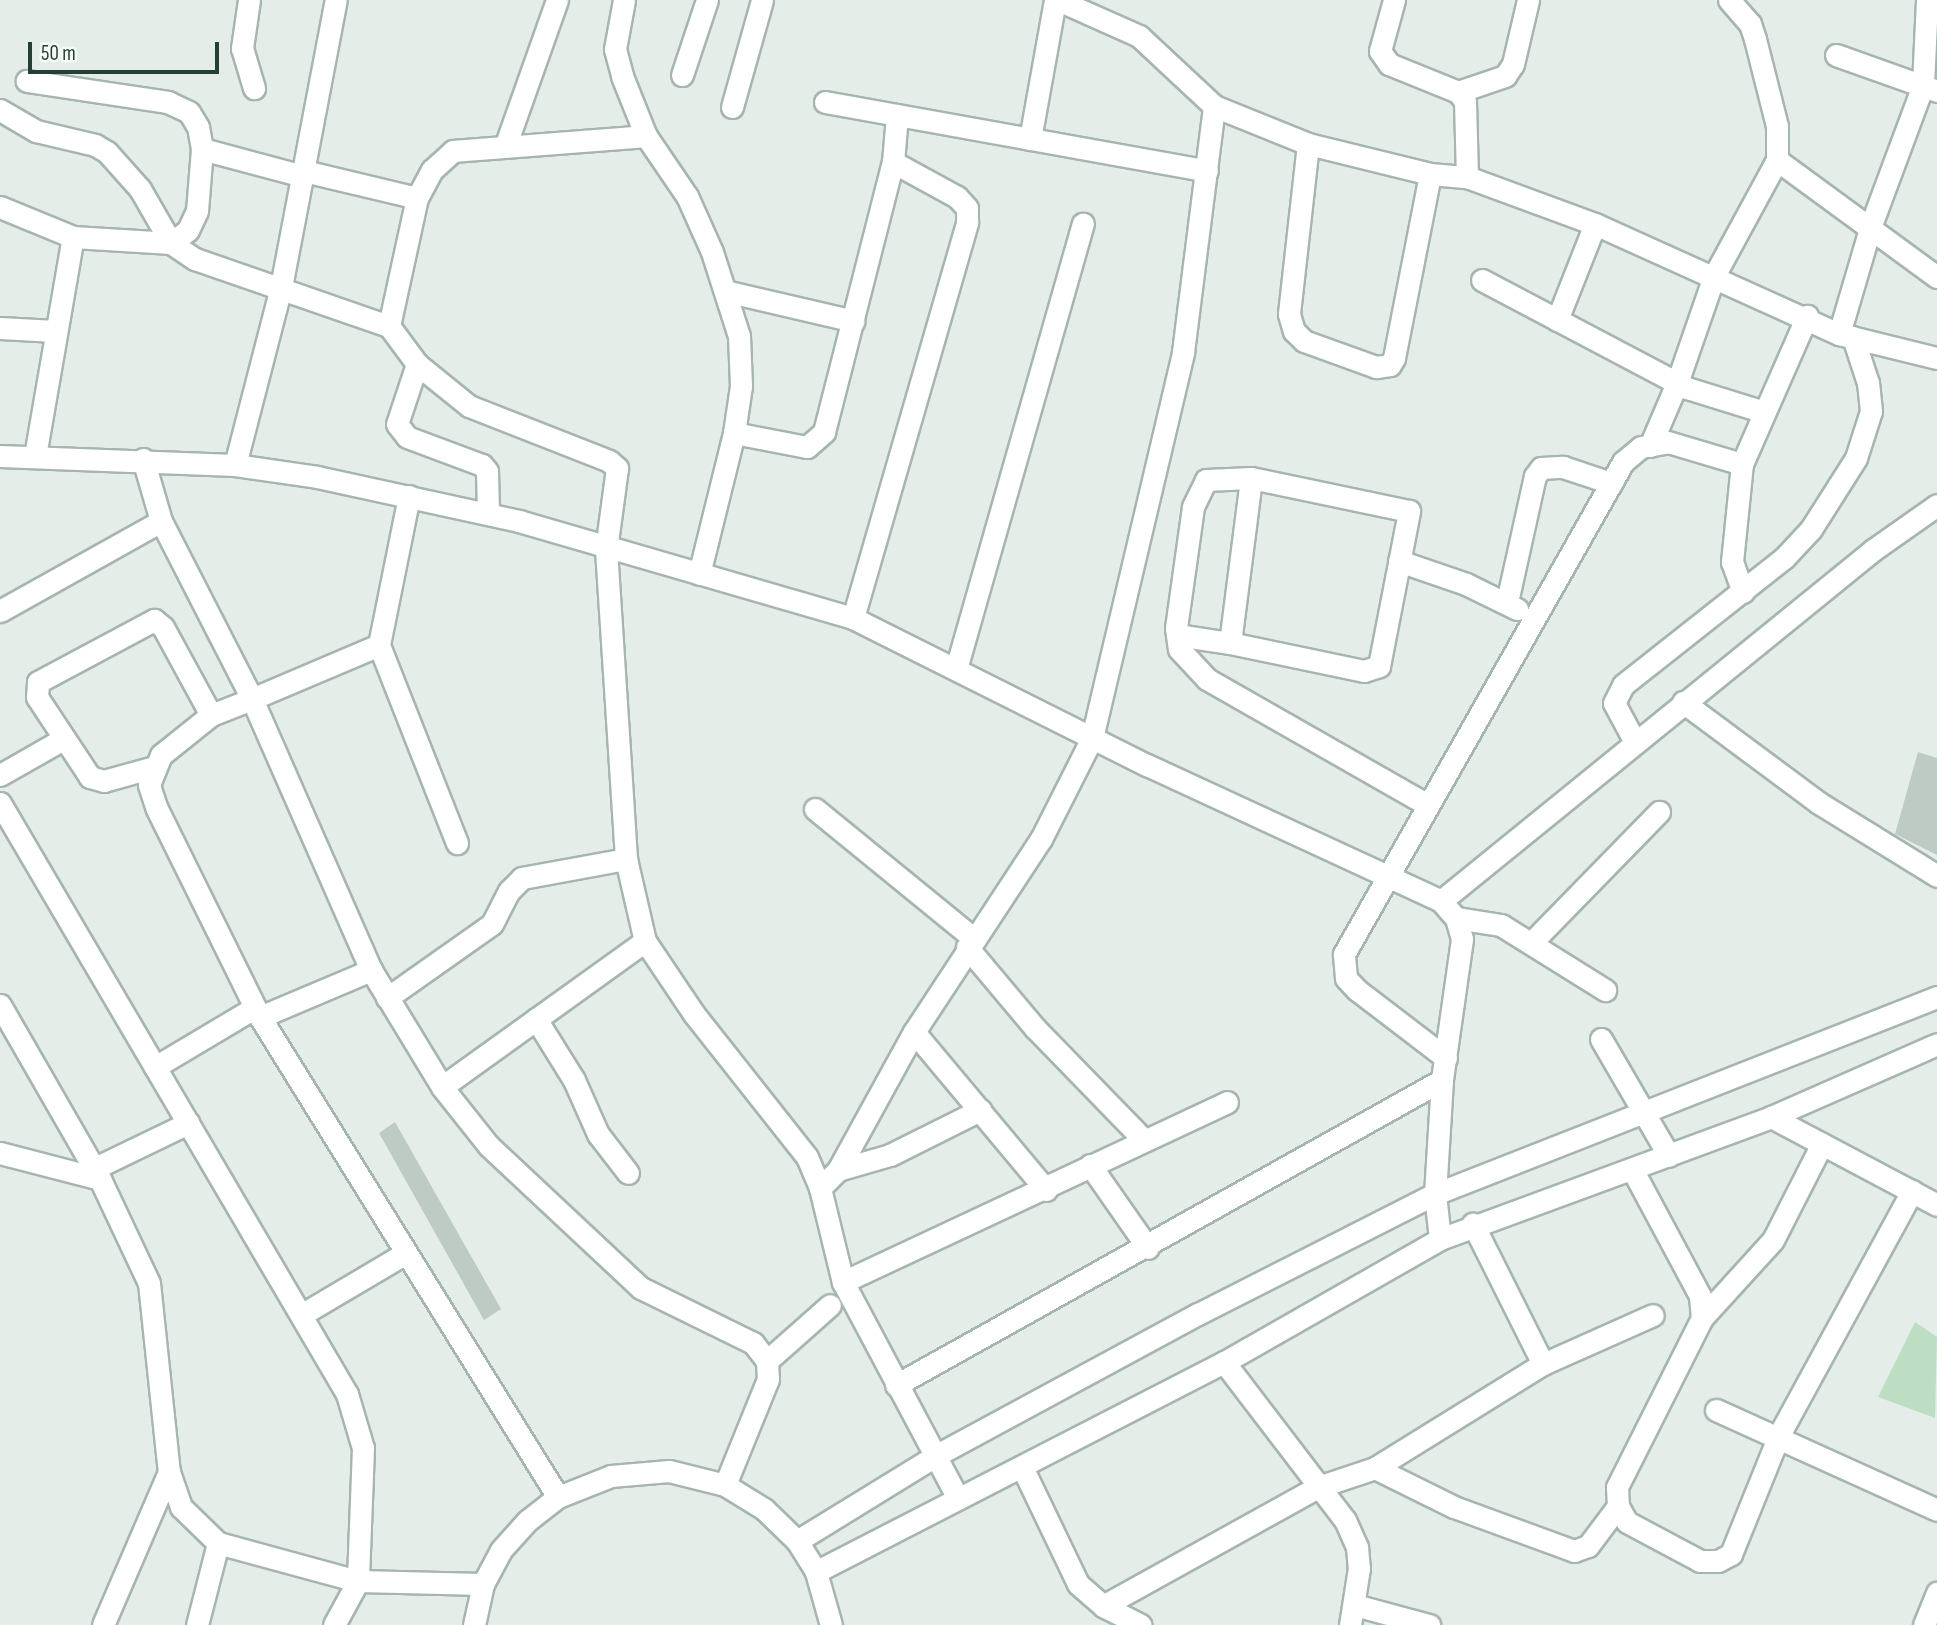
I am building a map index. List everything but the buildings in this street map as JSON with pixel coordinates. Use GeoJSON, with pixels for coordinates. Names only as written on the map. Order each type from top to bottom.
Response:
{"type":"FeatureCollection","features":[{"type":"Feature","properties":{"kind":"street"},"geometry":{"type":"LineString","coordinates":[[249,0],[242,48],[254,88]]}},
{"type":"Feature","properties":{"kind":"street"},"geometry":{"type":"LineString","coordinates":[[235,465],[281,287],[336,0]]}},
{"type":"Feature","properties":{"kind":"street"},"geometry":{"type":"LineString","coordinates":[[506,144],[557,0]]}},
{"type":"Feature","properties":{"kind":"street"},"geometry":{"type":"LineString","coordinates":[[624,0],[615,49],[646,136],[687,196],[725,291],[739,336],[741,386],[734,433],[699,573]]}},
{"type":"Feature","properties":{"kind":"street"},"geometry":{"type":"LineString","coordinates":[[682,75],[706,0]]}},
{"type":"Feature","properties":{"kind":"street"},"geometry":{"type":"LineString","coordinates":[[732,107],[762,0]]}},
{"type":"Feature","properties":{"kind":"street"},"geometry":{"type":"LineString","coordinates":[[1030,139],[1057,0],[1139,36],[1214,106],[1308,144],[1430,174],[1467,177],[1595,224],[1846,335],[1937,358]]}},
{"type":"Feature","properties":{"kind":"street"},"geometry":{"type":"LineString","coordinates":[[1394,0],[1380,51],[1390,64],[1458,93],[1468,114],[1467,177]]}},
{"type":"Feature","properties":{"kind":"street"},"geometry":{"type":"LineString","coordinates":[[1458,93],[1505,76],[1513,64],[1528,0]]}},
{"type":"Feature","properties":{"kind":"street"},"geometry":{"type":"LineString","coordinates":[[1650,446],[1677,383],[1714,276],[1777,160],[1777,126],[1755,39],[1750,24],[1729,0]]}},
{"type":"Feature","properties":{"kind":"street"},"geometry":{"type":"LineString","coordinates":[[1635,742],[1615,703],[1623,685],[1743,592],[1811,528],[1856,458],[1871,411],[1868,383],[1846,335],[1871,225],[1930,88],[1927,0]]}},
{"type":"Feature","properties":{"kind":"street"},"geometry":{"type":"LineString","coordinates":[[1836,55],[1930,88]]}},
{"type":"Feature","properties":{"kind":"street"},"geometry":{"type":"LineString","coordinates":[[27,81],[168,102],[189,112],[198,127],[202,149],[197,211],[188,230],[171,243]]}},
{"type":"Feature","properties":{"kind":"street"},"geometry":{"type":"LineString","coordinates":[[825,102],[1207,171]]}},
{"type":"Feature","properties":{"kind":"street"},"geometry":{"type":"LineString","coordinates":[[820,1188],[838,1170],[914,1032],[970,943],[1041,839],[1092,738],[1183,352],[1214,106]]}},
{"type":"Feature","properties":{"kind":"street"},"geometry":{"type":"LineString","coordinates":[[0,110],[36,131],[107,152],[140,189],[171,243]]}},
{"type":"Feature","properties":{"kind":"street"},"geometry":{"type":"LineString","coordinates":[[734,433],[807,447],[818,442],[854,321],[893,162],[897,115]]}},
{"type":"Feature","properties":{"kind":"street"},"geometry":{"type":"LineString","coordinates":[[389,326],[417,198],[432,170],[453,151],[506,144],[646,136]]}},
{"type":"Feature","properties":{"kind":"street"},"geometry":{"type":"LineString","coordinates":[[1308,144],[1289,314],[1294,331],[1304,341],[1376,367],[1390,365],[1394,358],[1430,174]]}},
{"type":"Feature","properties":{"kind":"street"},"geometry":{"type":"LineString","coordinates":[[202,149],[417,198]]}},
{"type":"Feature","properties":{"kind":"street"},"geometry":{"type":"LineString","coordinates":[[1777,160],[1871,225],[1937,277]]}},
{"type":"Feature","properties":{"kind":"street"},"geometry":{"type":"LineString","coordinates":[[853,618],[967,222],[967,208],[957,197],[893,162]]}},
{"type":"Feature","properties":{"kind":"street"},"geometry":{"type":"LineString","coordinates":[[0,207],[72,237],[171,243],[213,268],[281,287],[389,326],[418,365],[478,410],[609,461],[617,468],[606,549],[626,859],[645,941],[694,1014],[807,1157],[820,1188],[843,1282],[958,1498]]}},
{"type":"Feature","properties":{"kind":"street"},"geometry":{"type":"LineString","coordinates":[[956,669],[1083,224]]}},
{"type":"Feature","properties":{"kind":"street"},"geometry":{"type":"LineString","coordinates":[[1557,320],[1595,224]]}},
{"type":"Feature","properties":{"kind":"street"},"geometry":{"type":"LineString","coordinates":[[35,456],[72,237]]}},
{"type":"Feature","properties":{"kind":"street"},"geometry":{"type":"LineString","coordinates":[[1482,280],[1677,383],[1764,412]]}},
{"type":"Feature","properties":{"kind":"street"},"geometry":{"type":"LineString","coordinates":[[725,291],[854,321]]}},
{"type":"Feature","properties":{"kind":"street"},"geometry":{"type":"LineString","coordinates":[[1743,592],[1732,562],[1742,464],[1807,316]]}},
{"type":"Feature","properties":{"kind":"street"},"geometry":{"type":"LineString","coordinates":[[0,328],[55,331]]}},
{"type":"Feature","properties":{"kind":"street"},"geometry":{"type":"LineString","coordinates":[[418,365],[397,424],[407,437],[482,465],[487,471],[488,513]]}},
{"type":"Feature","properties":{"kind":"street"},"geometry":{"type":"LineString","coordinates":[[1446,1058],[1357,990],[1343,967],[1344,954],[1623,462],[1650,446],[1668,442],[1742,464]]}},
{"type":"Feature","properties":{"kind":"street"},"geometry":{"type":"LineString","coordinates":[[0,456],[143,459],[235,465],[409,496],[488,513],[853,618],[1092,738],[1441,901],[1455,918],[1462,939],[1442,1080],[1435,1195],[1440,1239]]}},
{"type":"Feature","properties":{"kind":"street"},"geometry":{"type":"LineString","coordinates":[[143,459],[161,521],[251,699],[371,970],[442,1087],[489,1146],[641,1288],[754,1343],[767,1361],[768,1379],[724,1485]]}},
{"type":"Feature","properties":{"kind":"street"},"geometry":{"type":"LineString","coordinates":[[1507,602],[1535,476],[1541,468],[1563,467],[1611,483]]}},
{"type":"Feature","properties":{"kind":"street"},"geometry":{"type":"LineString","coordinates":[[1177,635],[1372,670],[1379,666],[1409,511],[1251,478],[1217,476],[1206,480],[1196,492],[1177,635],[1179,649],[1207,679],[1428,805]]}},
{"type":"Feature","properties":{"kind":"street"},"geometry":{"type":"LineString","coordinates":[[1230,643],[1251,478]]}},
{"type":"Feature","properties":{"kind":"street"},"geometry":{"type":"LineString","coordinates":[[409,496],[379,645],[457,843]]}},
{"type":"Feature","properties":{"kind":"street"},"geometry":{"type":"LineString","coordinates":[[1441,901],[1872,550],[1937,505]]}},
{"type":"Feature","properties":{"kind":"street"},"geometry":{"type":"LineString","coordinates":[[0,611],[161,521]]}},
{"type":"Feature","properties":{"kind":"street"},"geometry":{"type":"LineString","coordinates":[[1399,561],[1507,602],[1534,620]]}},
{"type":"Feature","properties":{"kind":"street"},"geometry":{"type":"LineString","coordinates":[[154,767],[97,781],[63,739],[37,697],[38,682],[148,621],[163,627],[211,715]]}},
{"type":"Feature","properties":{"kind":"street"},"geometry":{"type":"LineString","coordinates":[[379,645],[211,715],[160,755],[149,785],[157,809],[257,1012],[558,1497]]}},
{"type":"Feature","properties":{"kind":"street"},"geometry":{"type":"LineString","coordinates":[[1683,702],[1819,803],[1937,876]]}},
{"type":"Feature","properties":{"kind":"street"},"geometry":{"type":"LineString","coordinates":[[0,775],[63,739]]}},
{"type":"Feature","properties":{"kind":"street"},"geometry":{"type":"LineString","coordinates":[[0,803],[347,1394],[363,1448],[358,1581],[334,1625]]}},
{"type":"Feature","properties":{"kind":"street"},"geometry":{"type":"LineString","coordinates":[[815,809],[970,943],[1035,1028],[1144,1140]]}},
{"type":"Feature","properties":{"kind":"street"},"geometry":{"type":"LineString","coordinates":[[1532,942],[1659,812]]}},
{"type":"Feature","properties":{"kind":"street"},"geometry":{"type":"LineString","coordinates":[[387,998],[492,924],[509,891],[522,878],[626,859]]}},
{"type":"Feature","properties":{"kind":"street"},"geometry":{"type":"LineString","coordinates":[[1455,918],[1501,925],[1605,990]]}},
{"type":"Feature","properties":{"kind":"street"},"geometry":{"type":"LineString","coordinates":[[442,1087],[645,941]]}},
{"type":"Feature","properties":{"kind":"street"},"geometry":{"type":"LineString","coordinates":[[155,1067],[257,1012],[371,970]]}},
{"type":"Feature","properties":{"kind":"street"},"geometry":{"type":"LineString","coordinates":[[797,1541],[935,1456],[1198,1314],[1435,1195],[1937,998]]}},
{"type":"Feature","properties":{"kind":"street"},"geometry":{"type":"LineString","coordinates":[[0,1005],[97,1174],[149,1283],[169,1472],[181,1507],[218,1543],[358,1581],[483,1584]]}},
{"type":"Feature","properties":{"kind":"street"},"geometry":{"type":"LineString","coordinates":[[536,1020],[574,1080],[598,1134],[628,1173]]}},
{"type":"Feature","properties":{"kind":"street"},"geometry":{"type":"LineString","coordinates":[[914,1032],[1046,1190]]}},
{"type":"Feature","properties":{"kind":"street"},"geometry":{"type":"LineString","coordinates":[[1601,1039],[1669,1156]]}},
{"type":"Feature","properties":{"kind":"street"},"geometry":{"type":"LineString","coordinates":[[816,1572],[958,1498],[1023,1469],[1224,1362],[1440,1239],[1473,1224],[1632,1170],[1771,1117],[1937,1044]]}},
{"type":"Feature","properties":{"kind":"street"},"geometry":{"type":"LineString","coordinates":[[896,1385],[1148,1248],[1442,1080]]}},
{"type":"Feature","properties":{"kind":"street"},"geometry":{"type":"LineString","coordinates":[[843,1282],[1046,1190],[1090,1165],[1227,1102]]}},
{"type":"Feature","properties":{"kind":"street"},"geometry":{"type":"LineString","coordinates":[[838,1170],[890,1155],[980,1110]]}},
{"type":"Feature","properties":{"kind":"street"},"geometry":{"type":"LineString","coordinates":[[1771,1117],[1937,1205]]}},
{"type":"Feature","properties":{"kind":"street"},"geometry":{"type":"LineString","coordinates":[[0,1153],[97,1174],[188,1123]]}},
{"type":"Feature","properties":{"kind":"street"},"geometry":{"type":"LineString","coordinates":[[1822,1144],[1773,1240],[1702,1318],[1617,1488],[1618,1506],[1627,1522],[1699,1561],[1718,1561],[1731,1554],[1779,1435],[1912,1191]]}},
{"type":"Feature","properties":{"kind":"street"},"geometry":{"type":"LineString","coordinates":[[1090,1165],[1148,1248]]}},
{"type":"Feature","properties":{"kind":"street"},"geometry":{"type":"LineString","coordinates":[[1632,1170],[1700,1296],[1702,1318]]}},
{"type":"Feature","properties":{"kind":"street"},"geometry":{"type":"LineString","coordinates":[[1473,1224],[1543,1364]]}},
{"type":"Feature","properties":{"kind":"street"},"geometry":{"type":"LineString","coordinates":[[301,1315],[406,1253]]}},
{"type":"Feature","properties":{"kind":"street"},"geometry":{"type":"LineString","coordinates":[[767,1361],[830,1305]]}},
{"type":"Feature","properties":{"kind":"street"},"geometry":{"type":"LineString","coordinates":[[1103,1606],[1318,1487],[1375,1468],[1543,1364],[1653,1314]]}},
{"type":"Feature","properties":{"kind":"street"},"geometry":{"type":"LineString","coordinates":[[1224,1362],[1345,1520],[1357,1547],[1353,1615],[1429,1625]]}},
{"type":"Feature","properties":{"kind":"street"},"geometry":{"type":"LineString","coordinates":[[1716,1410],[1779,1435],[1937,1510]]}},
{"type":"Feature","properties":{"kind":"street"},"geometry":{"type":"LineString","coordinates":[[1375,1468],[1454,1507],[1574,1551],[1588,1546],[1618,1506]]}},
{"type":"Feature","properties":{"kind":"street"},"geometry":{"type":"LineString","coordinates":[[1023,1469],[1078,1584],[1103,1606],[1141,1625]]}},
{"type":"Feature","properties":{"kind":"street"},"geometry":{"type":"LineString","coordinates":[[474,1625],[483,1584],[501,1550],[527,1521],[558,1497],[611,1475],[669,1471],[724,1485],[764,1509],[797,1541],[816,1572],[831,1625]]}},
{"type":"Feature","properties":{"kind":"street"},"geometry":{"type":"LineString","coordinates":[[103,1625],[169,1472]]}},
{"type":"Feature","properties":{"kind":"street"},"geometry":{"type":"LineString","coordinates":[[197,1625],[218,1543]]}},
{"type":"Feature","properties":{"kind":"street"},"geometry":{"type":"LineString","coordinates":[[1924,1625],[1937,1592]]}},
{"type":"Feature","properties":{"kind":"green space"},"geometry":{"type":"Polygon","coordinates":[[[1915,1322],[1937,1337],[1935,1418],[1878,1397],[1915,1322]]]}}]}
